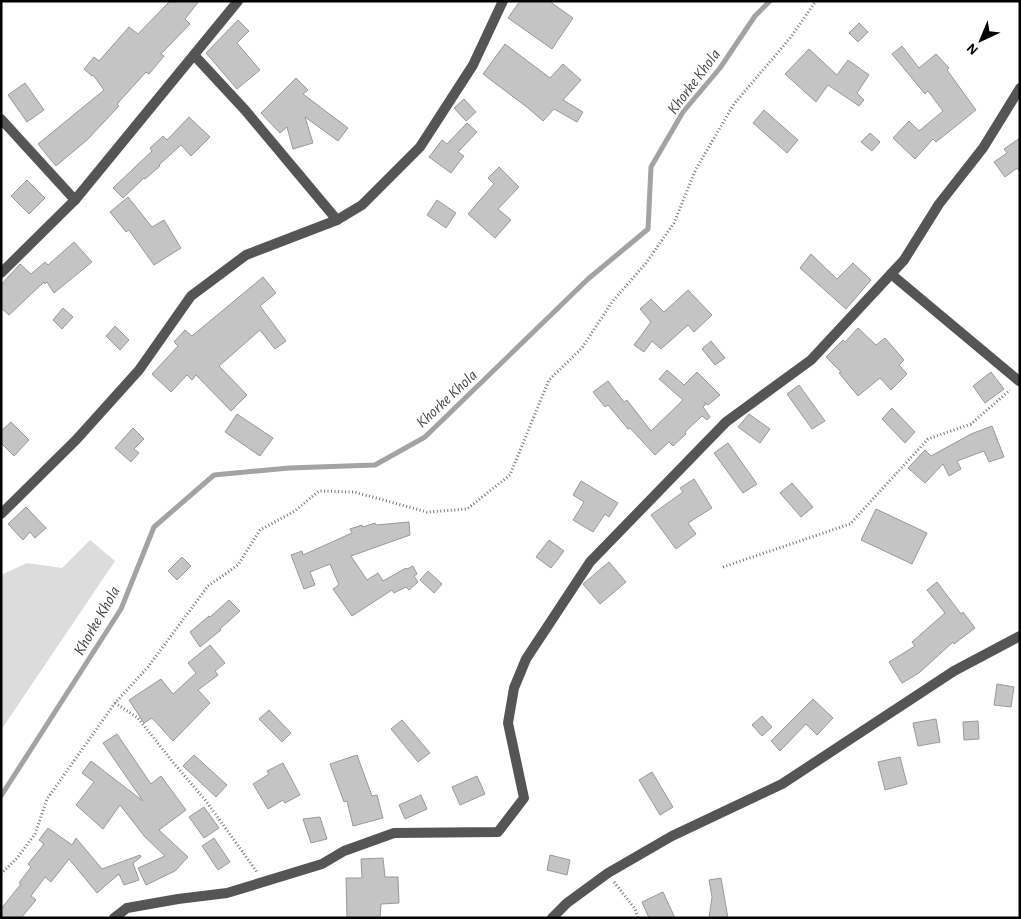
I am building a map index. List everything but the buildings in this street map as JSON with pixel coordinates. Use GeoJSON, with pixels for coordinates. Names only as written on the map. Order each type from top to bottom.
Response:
{"type":"FeatureCollection","features":[{"type":"Feature","properties":{"kind":"street"},"geometry":{"type":"LineString","coordinates":[[1,273],[75,200],[238,1]]}},
{"type":"Feature","properties":{"kind":"street"},"geometry":{"type":"LineString","coordinates":[[1,514],[76,440],[139,370],[191,296],[246,255],[338,220],[362,205],[420,147],[473,65],[503,1]]}},
{"type":"Feature","properties":{"kind":"street"},"geometry":{"type":"LineString","coordinates":[[194,55],[246,110],[338,220]]}},
{"type":"Feature","properties":{"kind":"street"},"geometry":{"type":"LineString","coordinates":[[114,918],[127,908],[227,893],[322,864],[344,851],[394,833],[498,832],[524,798],[508,723],[514,688],[526,659],[590,562],[726,422],[811,360],[904,260],[939,204],[983,148],[1020,88]]}},
{"type":"Feature","properties":{"kind":"street"},"geometry":{"type":"LineString","coordinates":[[1,119],[75,200]]}},
{"type":"Feature","properties":{"kind":"street"},"geometry":{"type":"LineString","coordinates":[[891,274],[1019,381]]}},
{"type":"Feature","properties":{"kind":"street"},"geometry":{"type":"LineString","coordinates":[[552,918],[567,903],[608,873],[672,836],[782,784],[954,671],[1020,636]]}},
{"type":"Feature","properties":{"kind":"path"},"geometry":{"type":"LineString","coordinates":[[1,874],[18,857],[35,834],[47,799],[115,703],[148,667],[208,586],[238,565],[260,530],[295,511],[319,491],[354,492],[427,512],[467,509],[510,475],[549,380],[582,348],[612,302],[646,263],[674,223],[696,169],[734,104],[791,36],[816,1]]}},
{"type":"Feature","properties":{"kind":"path"},"geometry":{"type":"LineString","coordinates":[[723,567],[850,524],[928,439],[971,424],[1019,381]]}},
{"type":"Feature","properties":{"kind":"path"},"geometry":{"type":"LineString","coordinates":[[115,703],[138,718],[206,801],[263,881]]}},
{"type":"Feature","properties":{"kind":"path"},"geometry":{"type":"LineString","coordinates":[[608,873],[635,909],[638,918]]}},
{"type":"Feature","properties":{"kind":"shaded area"},"geometry":{"type":"Polygon","coordinates":[[[90,540],[115,561],[1,730],[1,575],[27,563],[62,568],[90,540]]]}},
{"type":"Feature","properties":{"kind":"waterway","name":"Khorke Khola"},"geometry":{"type":"LineString","coordinates":[[1,796],[121,609],[154,527],[214,475],[289,468],[375,465],[425,437],[588,279],[648,229],[651,167],[683,112],[720,68],[755,16],[770,1]]}}]}
